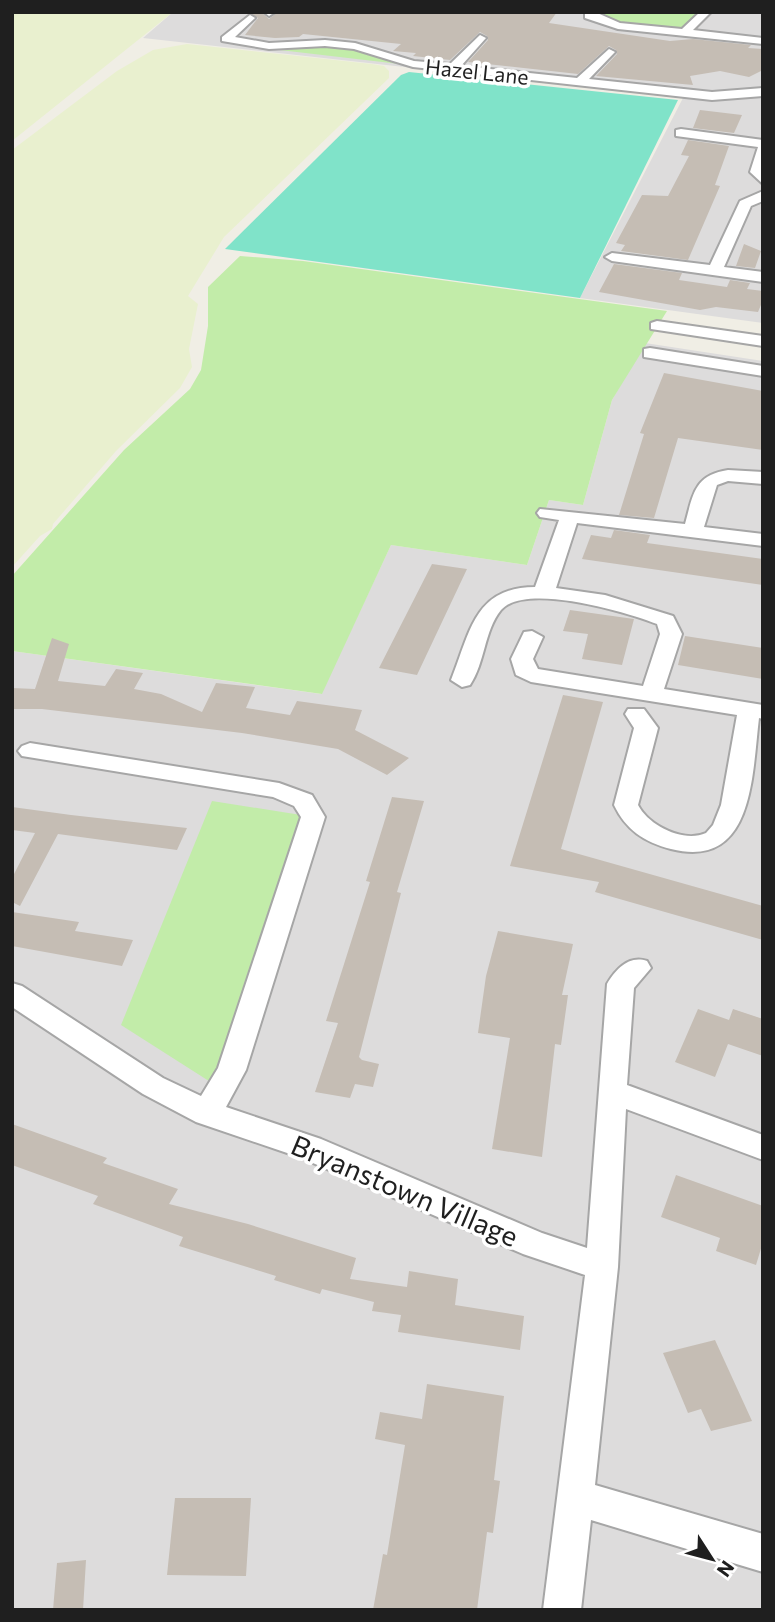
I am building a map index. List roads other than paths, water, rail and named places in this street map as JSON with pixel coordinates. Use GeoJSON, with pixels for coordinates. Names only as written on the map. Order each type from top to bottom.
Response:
{"type":"FeatureCollection","features":[{"type":"Feature","properties":{"kind":"street"},"geometry":{"type":"LineString","coordinates":[[590,12],[592,18],[607,24],[763,41]]}},
{"type":"Feature","properties":{"kind":"street"},"geometry":{"type":"LineString","coordinates":[[684,33],[706,12]]}},
{"type":"Feature","properties":{"kind":"street","name":"Hazel Lane"},"geometry":{"type":"LineString","coordinates":[[250,18],[226,39],[269,46],[325,43],[355,46],[401,61],[712,96],[763,92]]}},
{"type":"Feature","properties":{"kind":"street"},"geometry":{"type":"LineString","coordinates":[[453,68],[480,38]]}},
{"type":"Feature","properties":{"kind":"street"},"geometry":{"type":"LineString","coordinates":[[580,82],[609,52]]}},
{"type":"Feature","properties":{"kind":"street"},"geometry":{"type":"LineString","coordinates":[[722,81],[746,95]]}},
{"type":"Feature","properties":{"kind":"street"},"geometry":{"type":"LineString","coordinates":[[681,132],[763,144]]}},
{"type":"Feature","properties":{"kind":"street"},"geometry":{"type":"LineString","coordinates":[[763,150],[757,172],[763,180]]}},
{"type":"Feature","properties":{"kind":"street"},"geometry":{"type":"LineString","coordinates":[[715,271],[745,204],[763,195]]}},
{"type":"Feature","properties":{"kind":"street"},"geometry":{"type":"LineString","coordinates":[[612,257],[763,277]]}},
{"type":"Feature","properties":{"kind":"street"},"geometry":{"type":"LineString","coordinates":[[657,326],[763,341]]}},
{"type":"Feature","properties":{"kind":"street"},"geometry":{"type":"LineString","coordinates":[[704,362],[714,334]]}},
{"type":"Feature","properties":{"kind":"street"},"geometry":{"type":"LineString","coordinates":[[650,353],[763,371]]}},
{"type":"Feature","properties":{"kind":"street"},"geometry":{"type":"LineString","coordinates":[[693,530],[702,489],[707,482],[719,475],[763,478]]}},
{"type":"Feature","properties":{"kind":"street"},"geometry":{"type":"LineString","coordinates":[[547,513],[763,540]]}},
{"type":"Feature","properties":{"kind":"street"},"geometry":{"type":"LineString","coordinates":[[544,592],[570,516]]}},
{"type":"Feature","properties":{"kind":"street"},"geometry":{"type":"LineString","coordinates":[[462,680],[493,606],[506,596],[544,592],[647,612],[666,620],[671,634],[652,693]]}},
{"type":"Feature","properties":{"kind":"street"},"geometry":{"type":"LineString","coordinates":[[532,637],[523,659],[524,670],[531,675],[756,711],[732,817],[727,828],[717,838],[688,845],[647,831],[631,817],[626,805],[646,728],[636,714]]}},
{"type":"Feature","properties":{"kind":"street"},"geometry":{"type":"LineString","coordinates":[[30,751],[273,789],[292,794],[312,811],[313,817],[297,875],[232,1070],[207,1113]]}},
{"type":"Feature","properties":{"kind":"street"},"geometry":{"type":"LineString","coordinates":[[562,1610],[602,1267],[621,984],[637,968]]}},
{"type":"Feature","properties":{"kind":"street","name":"Bryanstown Village"},"geometry":{"type":"LineString","coordinates":[[12,993],[153,1086],[207,1113],[310,1148],[534,1244],[602,1267]]}},
{"type":"Feature","properties":{"kind":"street"},"geometry":{"type":"LineString","coordinates":[[614,1092],[763,1148]]}},
{"type":"Feature","properties":{"kind":"street"},"geometry":{"type":"LineString","coordinates":[[573,1498],[622,1509],[763,1553]]}}]}
